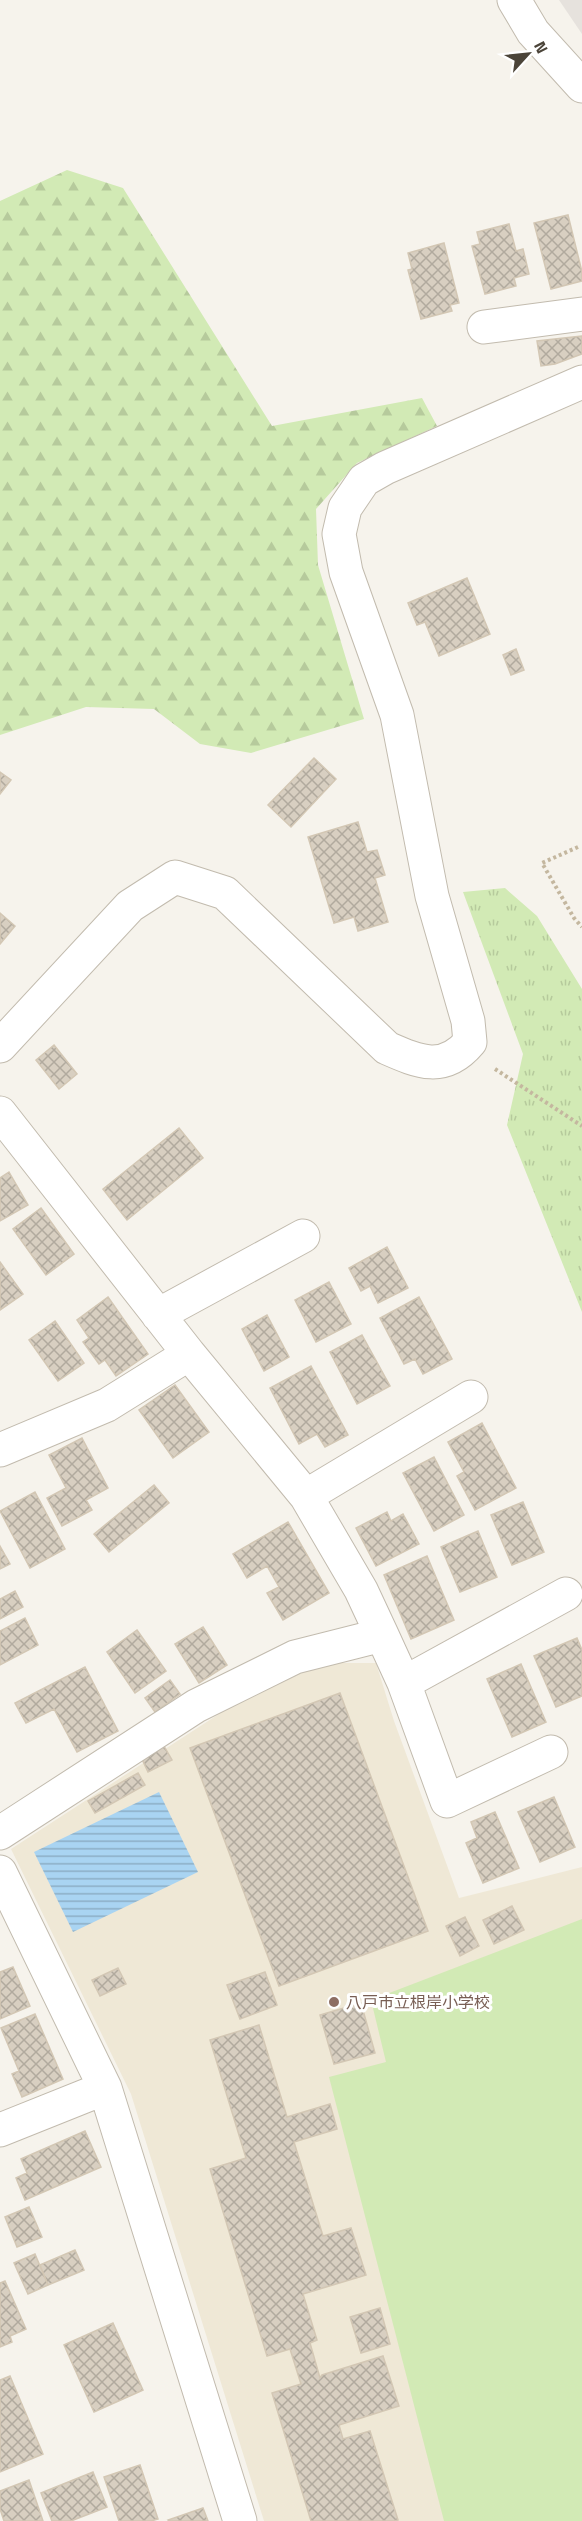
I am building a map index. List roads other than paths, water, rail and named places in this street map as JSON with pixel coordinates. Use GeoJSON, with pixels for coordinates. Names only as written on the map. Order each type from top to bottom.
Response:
{"type":"FeatureCollection","features":[{"type":"Feature","properties":{"kind":"street"},"geometry":{"type":"LineString","coordinates":[[514,0],[533,32],[582,86]]}},
{"type":"Feature","properties":{"kind":"street"},"geometry":{"type":"LineString","coordinates":[[484,327],[582,314]]}},
{"type":"Feature","properties":{"kind":"street"},"geometry":{"type":"LineString","coordinates":[[0,1046],[130,906],[175,877],[225,893],[387,1048],[416,1061],[443,1061],[459,1055],[470,1042],[468,1022],[432,896],[397,715],[346,572],[339,534],[345,508],[364,480],[385,468],[582,382]]}},
{"type":"Feature","properties":{"kind":"street"},"geometry":{"type":"LineString","coordinates":[[0,1113],[189,1354],[306,1496],[361,1590],[382,1635],[404,1683],[447,1801],[551,1752]]}},
{"type":"Feature","properties":{"kind":"street"},"geometry":{"type":"LineString","coordinates":[[158,1315],[303,1236]]}},
{"type":"Feature","properties":{"kind":"street"},"geometry":{"type":"LineString","coordinates":[[0,1450],[107,1405],[189,1354]]}},
{"type":"Feature","properties":{"kind":"street"},"geometry":{"type":"LineString","coordinates":[[306,1496],[471,1397]]}},
{"type":"Feature","properties":{"kind":"street"},"geometry":{"type":"LineString","coordinates":[[404,1683],[566,1594]]}},
{"type":"Feature","properties":{"kind":"street"},"geometry":{"type":"LineString","coordinates":[[0,1833],[196,1706],[295,1657],[382,1635]]}},
{"type":"Feature","properties":{"kind":"street"},"geometry":{"type":"LineString","coordinates":[[0,1872],[8,1906],[105,2088],[240,2521]]}},
{"type":"Feature","properties":{"kind":"street"},"geometry":{"type":"LineString","coordinates":[[0,2130],[105,2088]]}},
{"type":"Feature","properties":{"kind":"water"},"geometry":{"type":"Polygon","coordinates":[[[159,1792],[198,1872],[73,1932],[34,1852],[159,1792]]]}},
{"type":"Feature","properties":{"kind":"place","name":"八戸市立根岸小学校"},"geometry":{"type":"Point","coordinates":[334,2002]}}]}
